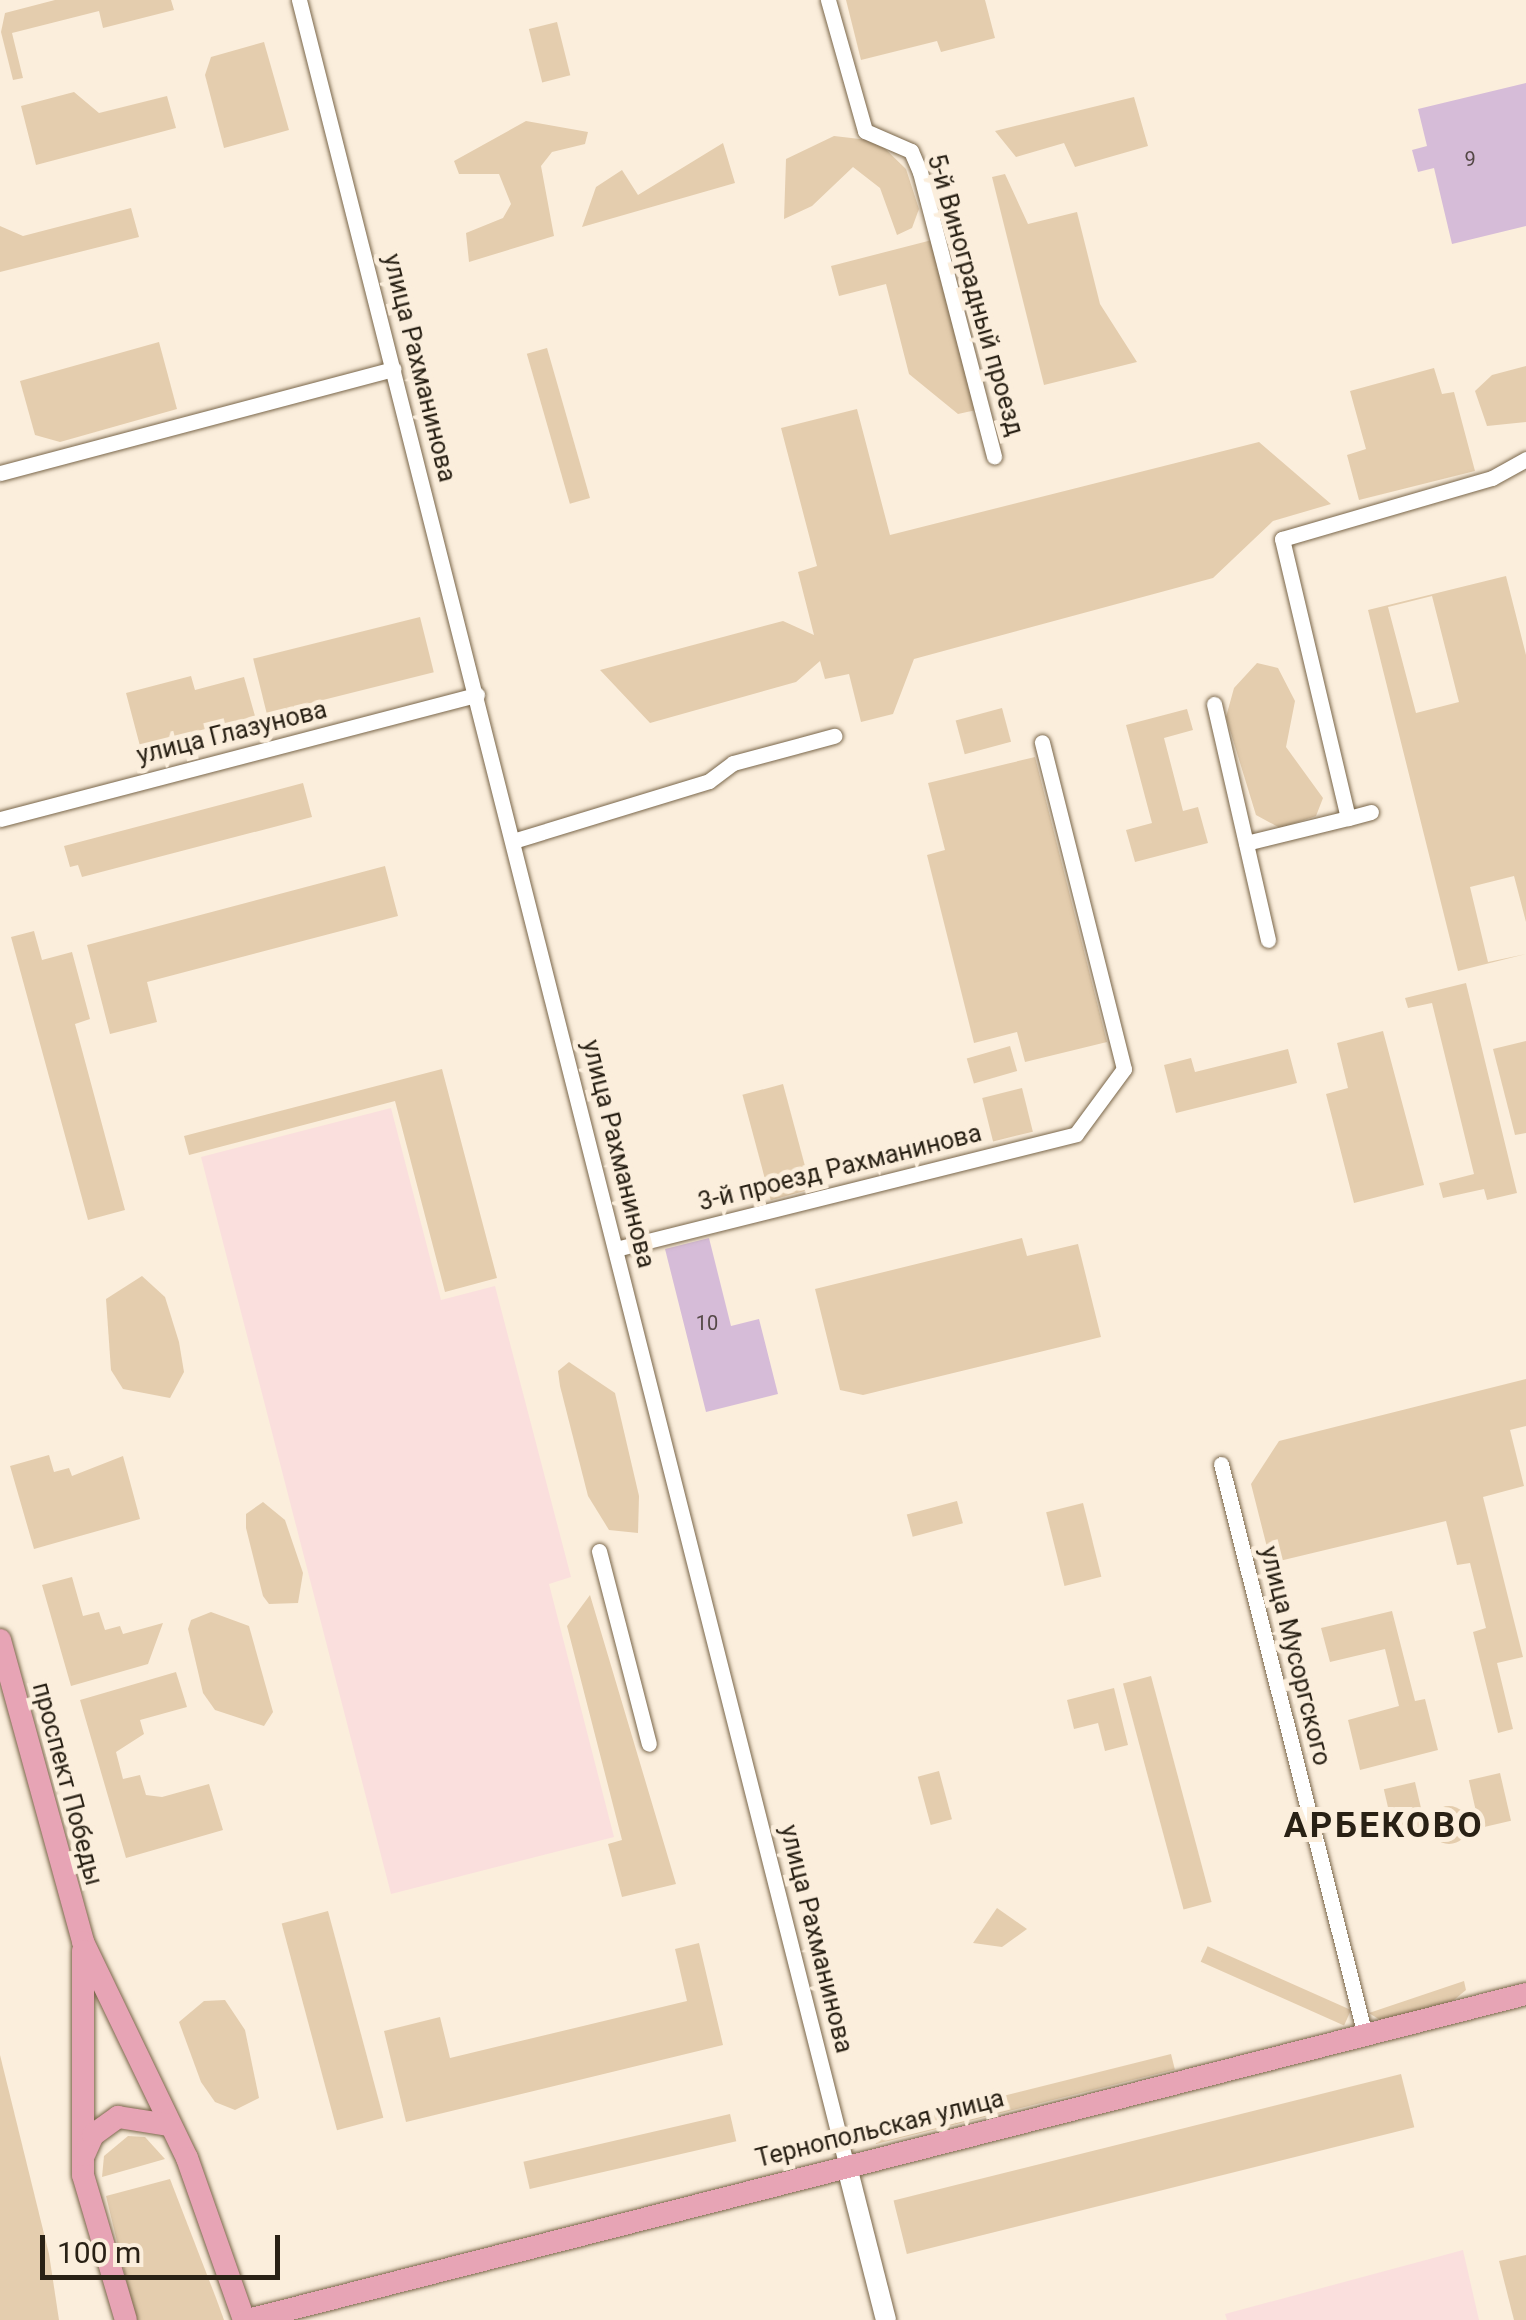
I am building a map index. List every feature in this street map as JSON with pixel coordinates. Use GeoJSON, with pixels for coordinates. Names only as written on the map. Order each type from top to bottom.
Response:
{"type":"FeatureCollection","features":[{"type":"Feature","properties":{"kind":"main road","name":"проспект Победы"},"geometry":{"type":"LineString","coordinates":[[0,1640],[83,1942],[170,2125],[246,2320]]}},
{"type":"Feature","properties":{"kind":"main road","name":"проспект Победы"},"geometry":{"type":"LineString","coordinates":[[83,1942],[82,2158],[126,2320]]}},
{"type":"Feature","properties":{"kind":"main road","name":"Тернопольская улица"},"geometry":{"type":"LineString","coordinates":[[246,2320],[1526,1994]]}},
{"type":"Feature","properties":{"kind":"main road"},"geometry":{"type":"LineString","coordinates":[[82,2158],[92,2135],[118,2117],[170,2125]]}},
{"type":"Feature","properties":{"kind":"main road","name":"улица Рахманинова"},"geometry":{"type":"LineString","coordinates":[[847,2167],[886,2320]]}},
{"type":"Feature","properties":{"kind":"street","name":"улица Рахманинова"},"geometry":{"type":"LineString","coordinates":[[299,0],[847,2167]]}},
{"type":"Feature","properties":{"kind":"street","name":"5-й Виноградный проезд"},"geometry":{"type":"LineString","coordinates":[[828,0],[864,131],[911,151],[920,172],[994,457]]}},
{"type":"Feature","properties":{"kind":"street"},"geometry":{"type":"LineString","coordinates":[[0,473],[394,369]]}},
{"type":"Feature","properties":{"kind":"street"},"geometry":{"type":"LineString","coordinates":[[1348,818],[1282,538],[1492,478],[1526,459]]}},
{"type":"Feature","properties":{"kind":"street","name":"улица Глазунова"},"geometry":{"type":"LineString","coordinates":[[0,819],[477,695]]}},
{"type":"Feature","properties":{"kind":"street"},"geometry":{"type":"LineString","coordinates":[[1214,704],[1268,940]]}},
{"type":"Feature","properties":{"kind":"street"},"geometry":{"type":"LineString","coordinates":[[513,841],[709,780],[733,763],[834,736]]}},
{"type":"Feature","properties":{"kind":"street","name":"3-й проезд Рахманинова"},"geometry":{"type":"LineString","coordinates":[[616,1250],[1076,1134],[1124,1068],[1042,742]]}},
{"type":"Feature","properties":{"kind":"street"},"geometry":{"type":"LineString","coordinates":[[1246,843],[1371,812]]}},
{"type":"Feature","properties":{"kind":"street","name":"улица Мусоргского"},"geometry":{"type":"LineString","coordinates":[[1221,1464],[1365,2035]]}},
{"type":"Feature","properties":{"kind":"street"},"geometry":{"type":"LineString","coordinates":[[598,1551],[649,1744]]}},
{"type":"Feature","properties":{"kind":"shaded area"},"geometry":{"type":"Polygon","coordinates":[[[55,0],[171,0],[174,10],[103,28],[99,11],[12,33],[23,78],[13,80],[1,32],[5,13],[55,0]]]}},
{"type":"Feature","properties":{"kind":"shaded area"},"geometry":{"type":"Polygon","coordinates":[[[846,0],[985,0],[995,38],[941,52],[937,41],[861,60],[846,0]]]}},
{"type":"Feature","properties":{"kind":"shaded area"},"geometry":{"type":"Polygon","coordinates":[[[557,22],[570,75],[542,82],[529,29],[557,22]]]}},
{"type":"Feature","properties":{"kind":"shaded area"},"geometry":{"type":"Polygon","coordinates":[[[264,42],[289,130],[224,148],[205,75],[211,57],[264,42]]]}},
{"type":"Feature","properties":{"kind":"shaded area"},"geometry":{"type":"Polygon","coordinates":[[[74,92],[99,113],[167,96],[176,128],[36,165],[21,106],[74,92]]]}},
{"type":"Feature","properties":{"kind":"shaded area"},"geometry":{"type":"Polygon","coordinates":[[[1134,97],[1148,146],[1075,167],[1064,143],[1016,157],[995,131],[1134,97]]]}},
{"type":"Feature","properties":{"kind":"shaded area"},"geometry":{"type":"Polygon","coordinates":[[[526,121],[588,132],[585,144],[552,152],[541,166],[554,236],[469,262],[466,233],[503,218],[511,204],[499,174],[459,174],[454,161],[526,121]]]}},
{"type":"Feature","properties":{"kind":"shaded area"},"geometry":{"type":"Polygon","coordinates":[[[834,136],[877,141],[906,169],[919,209],[912,228],[897,235],[880,188],[853,167],[812,206],[784,219],[786,159],[834,136]]]}},
{"type":"Feature","properties":{"kind":"shaded area"},"geometry":{"type":"Polygon","coordinates":[[[723,143],[735,183],[582,227],[596,187],[622,170],[638,195],[723,143]]]}},
{"type":"Feature","properties":{"kind":"shaded area"},"geometry":{"type":"Polygon","coordinates":[[[1005,174],[1028,224],[1077,212],[1100,304],[1137,362],[1044,385],[992,177],[1005,174]]]}},
{"type":"Feature","properties":{"kind":"shaded area"},"geometry":{"type":"Polygon","coordinates":[[[131,208],[139,237],[0,272],[0,226],[23,236],[131,208]]]}},
{"type":"Feature","properties":{"kind":"shaded area"},"geometry":{"type":"Polygon","coordinates":[[[932,240],[976,410],[958,414],[909,374],[886,284],[839,296],[831,266],[932,240]]]}},
{"type":"Feature","properties":{"kind":"shaded area"},"geometry":{"type":"Polygon","coordinates":[[[159,342],[177,409],[60,442],[35,435],[20,381],[159,342]]]}},
{"type":"Feature","properties":{"kind":"shaded area"},"geometry":{"type":"Polygon","coordinates":[[[547,348],[590,498],[570,504],[527,354],[547,348]]]}},
{"type":"Feature","properties":{"kind":"shaded area"},"geometry":{"type":"Polygon","coordinates":[[[1526,366],[1526,422],[1487,426],[1475,391],[1492,375],[1526,366]]]}},
{"type":"Feature","properties":{"kind":"shaded area"},"geometry":{"type":"Polygon","coordinates":[[[1434,368],[1442,394],[1454,392],[1475,471],[1359,500],[1347,455],[1366,449],[1350,391],[1434,368]]]}},
{"type":"Feature","properties":{"kind":"shaded area"},"geometry":{"type":"Polygon","coordinates":[[[857,409],[890,535],[1259,442],[1331,504],[1273,521],[1213,578],[914,659],[893,714],[861,722],[849,674],[825,679],[820,661],[796,682],[650,723],[600,670],[783,621],[814,635],[798,572],[817,566],[781,428],[857,409]]]}},
{"type":"Feature","properties":{"kind":"shaded area"},"geometry":{"type":"Polygon","coordinates":[[[1506,576],[1526,655],[1526,922],[1514,876],[1470,887],[1488,962],[1526,954],[1458,971],[1368,610],[1506,576]],[[1432,596],[1388,607],[1416,713],[1459,702],[1432,596]]]}},
{"type":"Feature","properties":{"kind":"shaded area"},"geometry":{"type":"Polygon","coordinates":[[[420,617],[434,672],[267,714],[253,659],[420,617]]]}},
{"type":"Feature","properties":{"kind":"shaded area"},"geometry":{"type":"Polygon","coordinates":[[[1257,663],[1278,668],[1295,701],[1286,747],[1323,798],[1316,816],[1280,828],[1256,815],[1226,717],[1234,688],[1257,663]]]}},
{"type":"Feature","properties":{"kind":"shaded area"},"geometry":{"type":"Polygon","coordinates":[[[191,676],[195,690],[244,677],[255,716],[140,746],[126,693],[191,676]]]}},
{"type":"Feature","properties":{"kind":"shaded area"},"geometry":{"type":"Polygon","coordinates":[[[1002,708],[1011,742],[965,754],[956,720],[1002,708]]]}},
{"type":"Feature","properties":{"kind":"shaded area"},"geometry":{"type":"Polygon","coordinates":[[[1187,709],[1193,730],[1164,738],[1183,811],[1198,807],[1208,843],[1135,862],[1126,830],[1152,823],[1126,725],[1187,709]]]}},
{"type":"Feature","properties":{"kind":"shaded area"},"geometry":{"type":"Polygon","coordinates":[[[1035,757],[1107,1042],[1025,1062],[1017,1032],[974,1043],[927,855],[945,850],[928,783],[1035,757]]]}},
{"type":"Feature","properties":{"kind":"shaded area"},"geometry":{"type":"Polygon","coordinates":[[[303,783],[312,817],[82,877],[78,865],[70,867],[64,846],[303,783]]]}},
{"type":"Feature","properties":{"kind":"shaded area"},"geometry":{"type":"Polygon","coordinates":[[[385,866],[398,916],[147,982],[157,1022],[110,1034],[87,945],[385,866]]]}},
{"type":"Feature","properties":{"kind":"shaded area"},"geometry":{"type":"Polygon","coordinates":[[[34,931],[42,960],[72,952],[90,1019],[75,1024],[125,1210],[88,1220],[11,937],[34,931]]]}},
{"type":"Feature","properties":{"kind":"shaded area"},"geometry":{"type":"Polygon","coordinates":[[[1466,983],[1517,1193],[1487,1200],[1484,1189],[1443,1198],[1439,1183],[1474,1174],[1432,1003],[1408,1008],[1405,998],[1466,983]]]}},
{"type":"Feature","properties":{"kind":"shaded area"},"geometry":{"type":"Polygon","coordinates":[[[1383,1031],[1424,1185],[1354,1203],[1326,1094],[1348,1088],[1337,1043],[1383,1031]]]}},
{"type":"Feature","properties":{"kind":"shaded area"},"geometry":{"type":"Polygon","coordinates":[[[1526,1041],[1526,1133],[1515,1135],[1493,1049],[1526,1041]]]}},
{"type":"Feature","properties":{"kind":"shaded area"},"geometry":{"type":"Polygon","coordinates":[[[1010,1046],[1017,1071],[974,1083],[967,1058],[1010,1046]]]}},
{"type":"Feature","properties":{"kind":"shaded area"},"geometry":{"type":"Polygon","coordinates":[[[1288,1049],[1297,1083],[1176,1113],[1164,1065],[1191,1058],[1195,1072],[1288,1049]]]}},
{"type":"Feature","properties":{"kind":"shaded area"},"geometry":{"type":"Polygon","coordinates":[[[442,1069],[497,1278],[445,1292],[395,1101],[189,1155],[184,1136],[442,1069]]]}},
{"type":"Feature","properties":{"kind":"shaded area"},"geometry":{"type":"Polygon","coordinates":[[[783,1084],[811,1189],[771,1200],[742,1095],[783,1084]]]}},
{"type":"Feature","properties":{"kind":"shaded area"},"geometry":{"type":"Polygon","coordinates":[[[1022,1088],[1033,1132],[993,1142],[982,1098],[1022,1088]]]}},
{"type":"Feature","properties":{"kind":"shaded area"},"geometry":{"type":"Polygon","coordinates":[[[391,1108],[441,1300],[495,1286],[571,1577],[549,1584],[614,1837],[391,1894],[201,1157],[391,1108]]]}},
{"type":"Feature","properties":{"kind":"shaded area"},"geometry":{"type":"Polygon","coordinates":[[[1022,1238],[1027,1256],[1078,1244],[1101,1337],[863,1395],[840,1390],[815,1289],[1022,1238]]]}},
{"type":"Feature","properties":{"kind":"shaded area"},"geometry":{"type":"Polygon","coordinates":[[[142,1276],[165,1297],[179,1342],[184,1372],[170,1398],[123,1389],[111,1370],[106,1299],[142,1276]]]}},
{"type":"Feature","properties":{"kind":"shaded area"},"geometry":{"type":"Polygon","coordinates":[[[569,1362],[615,1393],[639,1496],[638,1533],[609,1530],[588,1496],[560,1386],[558,1371],[569,1362]]]}},
{"type":"Feature","properties":{"kind":"shaded area"},"geometry":{"type":"Polygon","coordinates":[[[1526,1379],[1526,1426],[1510,1430],[1524,1486],[1483,1497],[1523,1657],[1497,1663],[1513,1729],[1498,1733],[1473,1632],[1486,1628],[1470,1563],[1457,1565],[1446,1521],[1271,1563],[1251,1484],[1279,1441],[1526,1379]]]}},
{"type":"Feature","properties":{"kind":"shaded area"},"geometry":{"type":"Polygon","coordinates":[[[49,1455],[54,1472],[69,1468],[72,1476],[123,1456],[140,1519],[34,1549],[10,1466],[49,1455]]]}},
{"type":"Feature","properties":{"kind":"shaded area"},"geometry":{"type":"Polygon","coordinates":[[[957,1501],[963,1523],[913,1537],[907,1514],[957,1501]]]}},
{"type":"Feature","properties":{"kind":"shaded area"},"geometry":{"type":"Polygon","coordinates":[[[263,1502],[285,1520],[303,1573],[298,1603],[269,1604],[263,1596],[246,1514],[263,1502]]]}},
{"type":"Feature","properties":{"kind":"shaded area"},"geometry":{"type":"Polygon","coordinates":[[[1083,1503],[1101,1577],[1065,1586],[1046,1512],[1083,1503]]]}},
{"type":"Feature","properties":{"kind":"shaded area"},"geometry":{"type":"Polygon","coordinates":[[[72,1577],[83,1616],[99,1612],[105,1630],[120,1626],[123,1634],[163,1623],[148,1664],[71,1686],[42,1585],[72,1577]]]}},
{"type":"Feature","properties":{"kind":"shaded area"},"geometry":{"type":"Polygon","coordinates":[[[590,1595],[676,1884],[622,1897],[608,1844],[622,1840],[567,1626],[590,1595]]]}},
{"type":"Feature","properties":{"kind":"shaded area"},"geometry":{"type":"Polygon","coordinates":[[[1392,1611],[1415,1701],[1425,1699],[1438,1750],[1360,1770],[1348,1720],[1399,1706],[1385,1649],[1330,1662],[1321,1628],[1392,1611]]]}},
{"type":"Feature","properties":{"kind":"shaded area"},"geometry":{"type":"Polygon","coordinates":[[[211,1612],[249,1626],[273,1712],[264,1726],[215,1710],[203,1693],[188,1629],[191,1620],[211,1612]]]}},
{"type":"Feature","properties":{"kind":"shaded area"},"geometry":{"type":"Polygon","coordinates":[[[176,1672],[187,1707],[140,1720],[144,1734],[116,1752],[123,1779],[140,1775],[146,1795],[162,1797],[209,1784],[223,1830],[126,1858],[80,1700],[176,1672]]]}},
{"type":"Feature","properties":{"kind":"shaded area"},"geometry":{"type":"Polygon","coordinates":[[[1151,1676],[1212,1902],[1184,1910],[1123,1684],[1151,1676]]]}},
{"type":"Feature","properties":{"kind":"shaded area"},"geometry":{"type":"Polygon","coordinates":[[[1114,1688],[1128,1745],[1105,1751],[1098,1723],[1074,1729],[1067,1700],[1114,1688]]]}},
{"type":"Feature","properties":{"kind":"shaded area"},"geometry":{"type":"Polygon","coordinates":[[[939,1771],[952,1819],[931,1825],[918,1777],[939,1771]]]}},
{"type":"Feature","properties":{"kind":"shaded area"},"geometry":{"type":"Polygon","coordinates":[[[1500,1773],[1511,1821],[1480,1828],[1469,1780],[1500,1773]]]}},
{"type":"Feature","properties":{"kind":"shaded area"},"geometry":{"type":"Polygon","coordinates":[[[1415,1782],[1427,1834],[1396,1841],[1384,1789],[1415,1782]]]}},
{"type":"Feature","properties":{"kind":"shaded area"},"geometry":{"type":"Polygon","coordinates":[[[1449,1806],[1462,1812],[1468,1825],[1462,1838],[1449,1844],[1436,1838],[1430,1825],[1436,1812],[1449,1806]]]}},
{"type":"Feature","properties":{"kind":"shaded area"},"geometry":{"type":"Polygon","coordinates":[[[997,1908],[1027,1929],[1002,1947],[973,1943],[997,1908]]]}},
{"type":"Feature","properties":{"kind":"shaded area"},"geometry":{"type":"Polygon","coordinates":[[[328,1911],[383,2118],[337,2130],[282,1923],[328,1911]]]}},
{"type":"Feature","properties":{"kind":"shaded area"},"geometry":{"type":"Polygon","coordinates":[[[699,1943],[723,2045],[406,2122],[384,2031],[440,2017],[450,2058],[687,2001],[675,1949],[699,1943]]]}},
{"type":"Feature","properties":{"kind":"shaded area"},"geometry":{"type":"Polygon","coordinates":[[[1208,1946],[1351,2010],[1344,2026],[1201,1962],[1208,1946]]]}},
{"type":"Feature","properties":{"kind":"shaded area"},"geometry":{"type":"Polygon","coordinates":[[[1464,1981],[1466,1990],[1449,2004],[1380,2020],[1369,2013],[1464,1981]]]}},
{"type":"Feature","properties":{"kind":"shaded area"},"geometry":{"type":"Polygon","coordinates":[[[225,2000],[245,2030],[259,2098],[235,2110],[215,2102],[201,2082],[179,2022],[204,2001],[225,2000]]]}},
{"type":"Feature","properties":{"kind":"shaded area"},"geometry":{"type":"Polygon","coordinates":[[[1171,2054],[1175,2070],[876,2144],[872,2129],[1171,2054]]]}},
{"type":"Feature","properties":{"kind":"shaded area"},"geometry":{"type":"Polygon","coordinates":[[[0,2055],[49,2254],[59,2320],[0,2320],[0,2055]]]}},
{"type":"Feature","properties":{"kind":"shaded area"},"geometry":{"type":"Polygon","coordinates":[[[1401,2074],[1414,2127],[907,2254],[894,2201],[1401,2074]]]}},
{"type":"Feature","properties":{"kind":"shaded area"},"geometry":{"type":"Polygon","coordinates":[[[730,2114],[736,2141],[530,2189],[523,2162],[730,2114]]]}},
{"type":"Feature","properties":{"kind":"shaded area"},"geometry":{"type":"Polygon","coordinates":[[[128,2136],[145,2137],[165,2159],[102,2177],[104,2156],[128,2136]]]}},
{"type":"Feature","properties":{"kind":"shaded area"},"geometry":{"type":"Polygon","coordinates":[[[170,2179],[224,2320],[136,2320],[106,2196],[170,2179]]]}},
{"type":"Feature","properties":{"kind":"shaded area"},"geometry":{"type":"Polygon","coordinates":[[[1463,2250],[1479,2320],[1227,2320],[1225,2314],[1463,2250]]]}},
{"type":"Feature","properties":{"kind":"shaded area"},"geometry":{"type":"Polygon","coordinates":[[[1526,2255],[1526,2320],[1514,2320],[1499,2261],[1526,2255]]]}},
{"type":"Feature","properties":{"kind":"building"},"geometry":{"type":"Polygon","coordinates":[[[1526,83],[1526,226],[1452,244],[1434,168],[1418,172],[1412,150],[1427,146],[1418,109],[1526,83]]]}},
{"type":"Feature","properties":{"kind":"building"},"geometry":{"type":"Polygon","coordinates":[[[709,1238],[731,1326],[759,1319],[778,1394],[706,1412],[665,1249],[709,1238]]]}},
{"type":"Feature","properties":{"kind":"district","name":"АРБЕКОВО"},"geometry":{"type":"Point","coordinates":[1384,1826]}}]}
